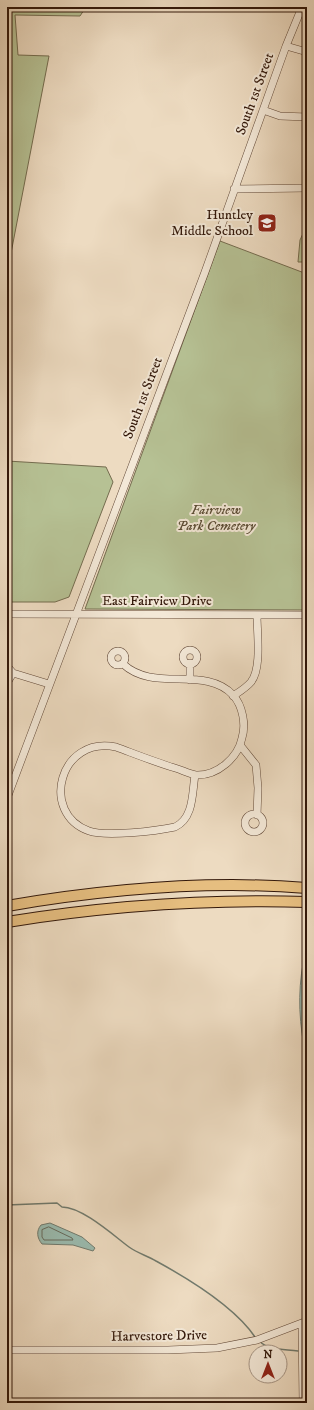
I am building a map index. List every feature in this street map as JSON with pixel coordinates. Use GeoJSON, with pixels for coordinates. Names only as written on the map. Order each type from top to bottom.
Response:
{"type":"FeatureCollection","features":[{"type":"Feature","properties":{"kind":"highway"},"geometry":{"type":"LineString","coordinates":[[7,906],[72,896],[200,885],[271,885],[307,888]]}},
{"type":"Feature","properties":{"kind":"highway"},"geometry":{"type":"LineString","coordinates":[[7,922],[73,912],[138,905],[198,901],[307,902]]}},
{"type":"Feature","properties":{"kind":"street","name":"South 1st Street"},"geometry":{"type":"LineString","coordinates":[[7,798],[205,272],[286,46],[302,7]]}},
{"type":"Feature","properties":{"kind":"street"},"geometry":{"type":"LineString","coordinates":[[286,46],[307,52]]}},
{"type":"Feature","properties":{"kind":"street"},"geometry":{"type":"LineString","coordinates":[[263,110],[280,116],[307,117]]}},
{"type":"Feature","properties":{"kind":"street"},"geometry":{"type":"LineString","coordinates":[[234,189],[307,188]]}},
{"type":"Feature","properties":{"kind":"street","name":"East Fairview Drive"},"geometry":{"type":"LineString","coordinates":[[7,614],[307,615]]}},
{"type":"Feature","properties":{"kind":"street"},"geometry":{"type":"LineString","coordinates":[[233,696],[250,683],[256,673],[258,659],[257,615]]}},
{"type":"Feature","properties":{"kind":"street"},"geometry":{"type":"LineString","coordinates":[[190,663],[190,680]]}},
{"type":"Feature","properties":{"kind":"street"},"geometry":{"type":"LineString","coordinates":[[123,664],[130,671],[154,678],[213,683],[233,696],[244,719],[244,730],[236,755],[222,767],[195,775],[116,747],[103,745],[82,751],[68,766],[63,775],[61,786],[64,807],[78,825],[98,833],[162,830],[179,825],[189,813],[195,775]]}},
{"type":"Feature","properties":{"kind":"street"},"geometry":{"type":"LineString","coordinates":[[7,666],[13,673],[49,684]]}},
{"type":"Feature","properties":{"kind":"street"},"geometry":{"type":"LineString","coordinates":[[7,683],[13,673]]}},
{"type":"Feature","properties":{"kind":"street"},"geometry":{"type":"LineString","coordinates":[[240,745],[256,765],[258,788],[257,815]]}},
{"type":"Feature","properties":{"kind":"street"},"geometry":{"type":"LineString","coordinates":[[303,1403],[305,1322]]}},
{"type":"Feature","properties":{"kind":"street","name":"Harvestore Drive"},"geometry":{"type":"LineString","coordinates":[[7,1350],[168,1350],[217,1348],[257,1340],[305,1322]]}},
{"type":"Feature","properties":{"kind":"green space"},"geometry":{"type":"Polygon","coordinates":[[[7,7],[86,7],[80,16],[15,15],[18,55],[49,56],[7,274],[7,7]]]}},
{"type":"Feature","properties":{"kind":"green space"},"geometry":{"type":"Polygon","coordinates":[[[307,225],[307,262],[298,262],[300,240],[307,225]]]}},
{"type":"Feature","properties":{"kind":"green space","name":"Fairview Park Cemetery"},"geometry":{"type":"Polygon","coordinates":[[[220,241],[307,274],[307,610],[85,609],[220,241]]]}},
{"type":"Feature","properties":{"kind":"green space"},"geometry":{"type":"Polygon","coordinates":[[[7,461],[106,467],[113,482],[69,597],[55,602],[7,602],[7,461]]]}},
{"type":"Feature","properties":{"kind":"water"},"geometry":{"type":"Polygon","coordinates":[[[306,950],[307,1050],[304,1046],[300,1010],[301,974],[306,950]]]}},
{"type":"Feature","properties":{"kind":"water"},"geometry":{"type":"Polygon","coordinates":[[[50,1223],[82,1237],[95,1248],[93,1251],[73,1245],[42,1244],[38,1237],[38,1230],[41,1225],[50,1223]]]}},
{"type":"Feature","properties":{"kind":"waterway"},"geometry":{"type":"LineString","coordinates":[[7,1205],[57,1203],[62,1207],[70,1208],[88,1216],[132,1249],[169,1268],[210,1294],[235,1315],[255,1337]]}},
{"type":"Feature","properties":{"kind":"waterway"},"geometry":{"type":"LineString","coordinates":[[259,1341],[272,1348],[298,1351]]}},
{"type":"Feature","properties":{"kind":"place","name":"Huntley Middle School"},"geometry":{"type":"Point","coordinates":[267,223]}}]}
